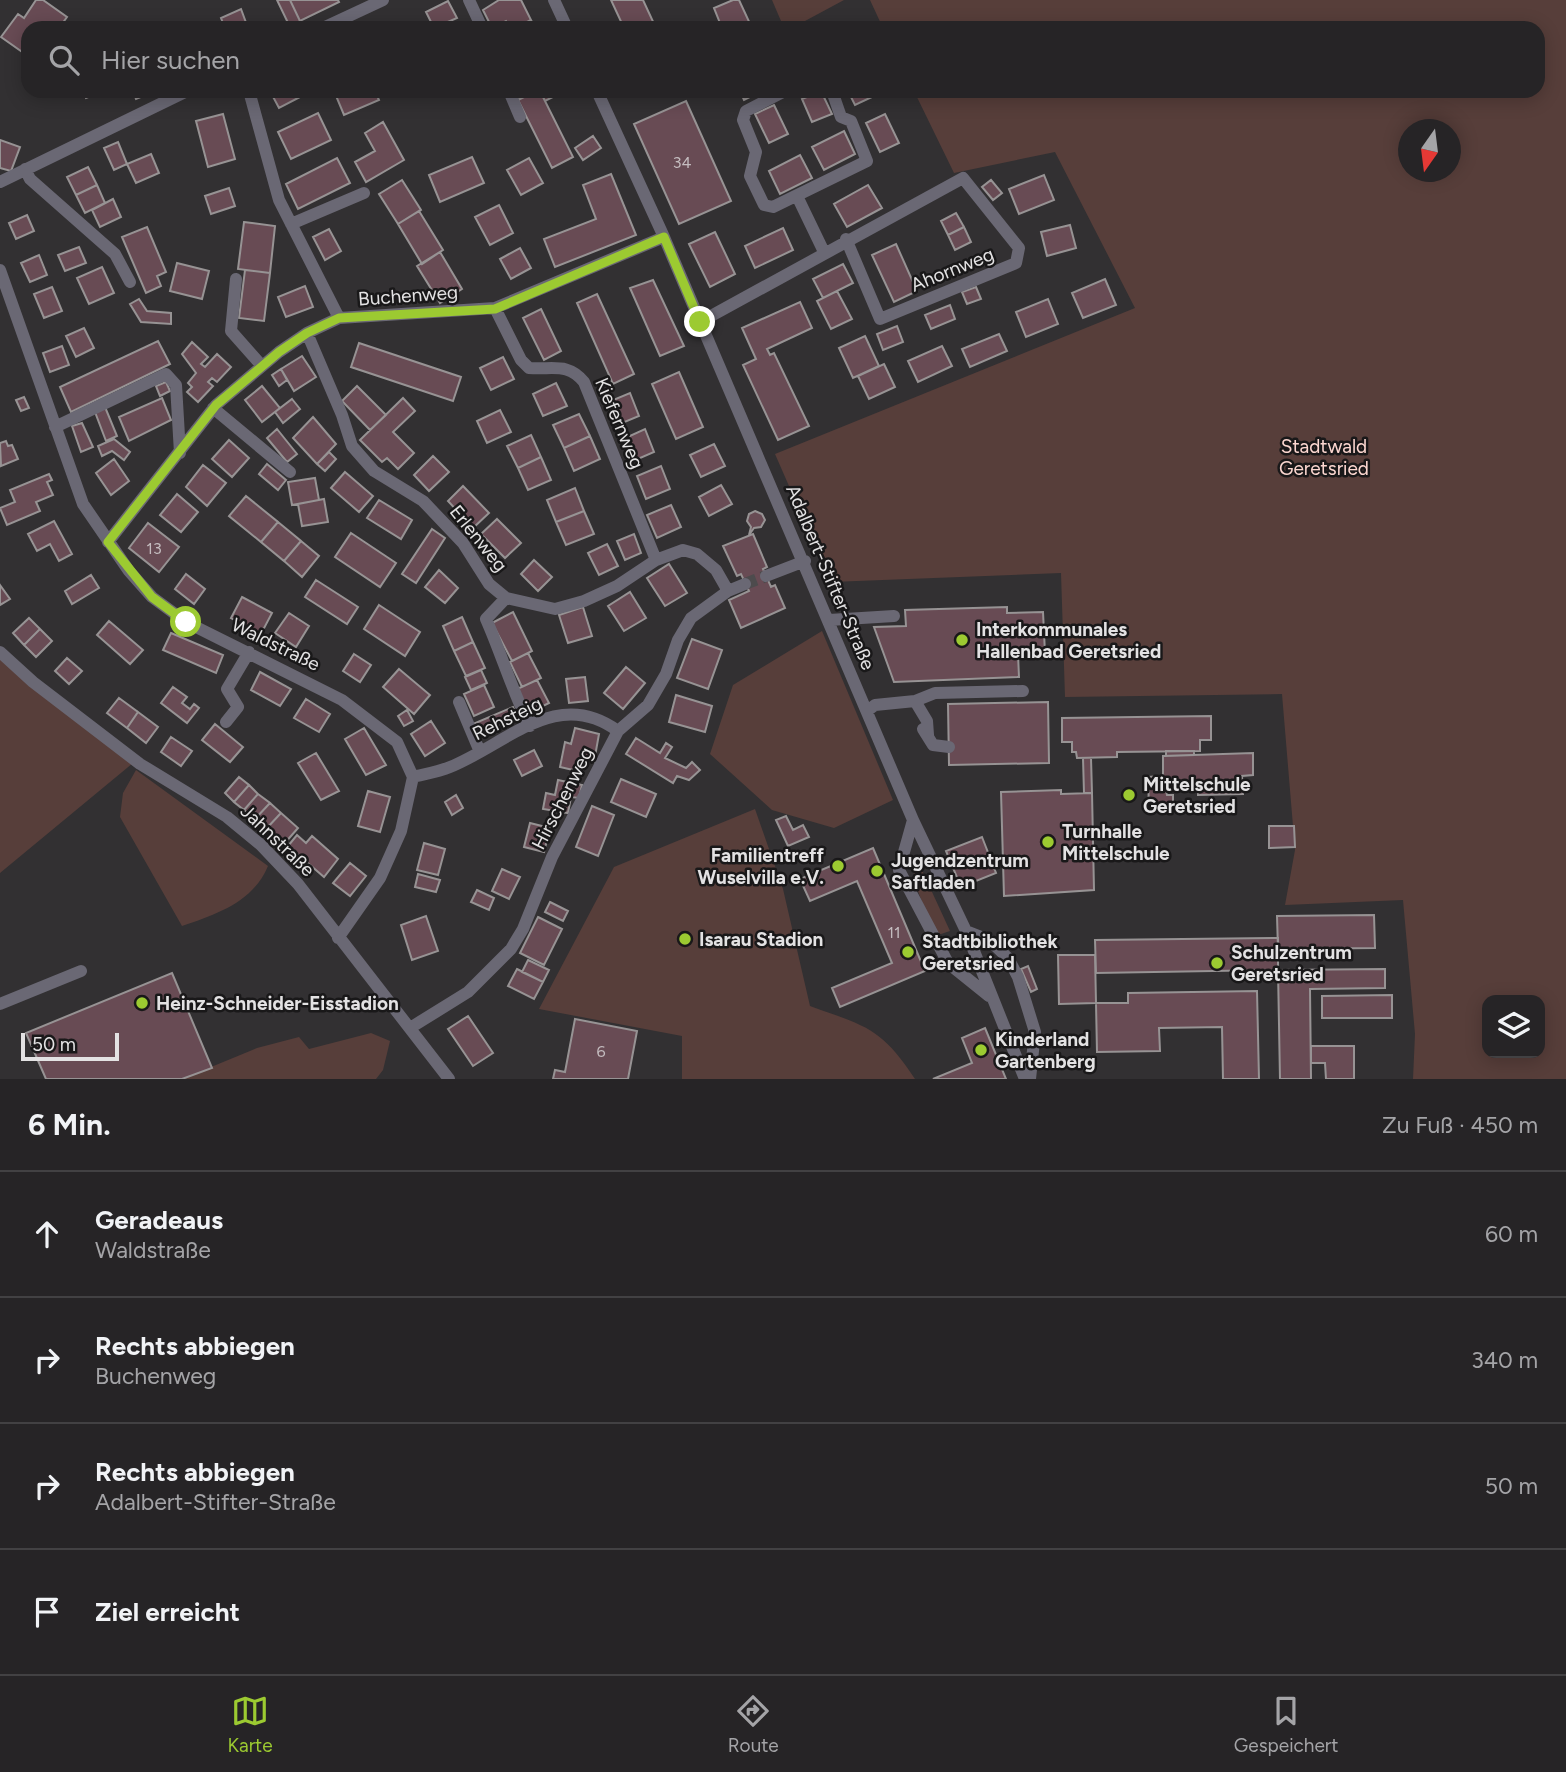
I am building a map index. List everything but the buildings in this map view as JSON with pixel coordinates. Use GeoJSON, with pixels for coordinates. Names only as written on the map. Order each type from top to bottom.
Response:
{"type":"FeatureCollection","features":[{"type":"Feature","properties":{"kind":"street"},"geometry":{"type":"LineString","coordinates":[[338,21],[383,0]]}},
{"type":"Feature","properties":{"kind":"street"},"geometry":{"type":"LineString","coordinates":[[469,0],[478,21]]}},
{"type":"Feature","properties":{"kind":"street"},"geometry":{"type":"LineString","coordinates":[[554,0],[564,21]]}},
{"type":"Feature","properties":{"kind":"street"},"geometry":{"type":"LineString","coordinates":[[0,182],[172,98]]}},
{"type":"Feature","properties":{"kind":"street"},"geometry":{"type":"LineString","coordinates":[[251,98],[279,200],[339,318]]}},
{"type":"Feature","properties":{"kind":"street"},"geometry":{"type":"LineString","coordinates":[[512,98],[520,117]]}},
{"type":"Feature","properties":{"kind":"street","name":"Adalbert-Stifter-Straße"},"geometry":{"type":"LineString","coordinates":[[600,98],[664,237],[805,561],[913,820],[966,931],[989,996],[1028,1079]]}},
{"type":"Feature","properties":{"kind":"street"},"geometry":{"type":"LineString","coordinates":[[771,98],[746,111],[743,120],[756,152],[750,176],[764,205],[773,207],[867,162],[851,121],[841,117],[834,98]]}},
{"type":"Feature","properties":{"kind":"street"},"geometry":{"type":"LineString","coordinates":[[25,169],[30,179],[115,254],[130,282]]}},
{"type":"Feature","properties":{"kind":"street","name":"Ahornweg"},"geometry":{"type":"LineString","coordinates":[[700,322],[824,251],[846,239],[963,178],[1019,248],[1016,263],[880,319],[846,239]]}},
{"type":"Feature","properties":{"kind":"street"},"geometry":{"type":"LineString","coordinates":[[291,224],[364,193]]}},
{"type":"Feature","properties":{"kind":"street"},"geometry":{"type":"LineString","coordinates":[[797,196],[824,251]]}},
{"type":"Feature","properties":{"kind":"street","name":"Buchenweg"},"geometry":{"type":"LineString","coordinates":[[108,542],[213,408],[262,366],[307,333],[339,318],[495,309],[664,237]]}},
{"type":"Feature","properties":{"kind":"street","name":"Waldstraße"},"geometry":{"type":"LineString","coordinates":[[0,270],[83,503],[108,542],[152,597],[186,622],[296,674],[370,719],[397,742],[413,776]]}},
{"type":"Feature","properties":{"kind":"street"},"geometry":{"type":"LineString","coordinates":[[236,279],[231,331],[262,366]]}},
{"type":"Feature","properties":{"kind":"street","name":"Kiefernweg"},"geometry":{"type":"LineString","coordinates":[[495,309],[521,360],[529,368],[560,366],[575,371],[584,382],[656,560]]}},
{"type":"Feature","properties":{"kind":"street","name":"Erlenweg"},"geometry":{"type":"LineString","coordinates":[[307,333],[328,379],[352,446],[374,471],[423,501],[463,542],[489,584],[506,598],[555,609],[584,601],[617,586],[656,560],[683,550],[697,554],[716,570],[728,591]]}},
{"type":"Feature","properties":{"kind":"street"},"geometry":{"type":"LineString","coordinates":[[55,427],[166,374],[176,385],[180,453]]}},
{"type":"Feature","properties":{"kind":"street"},"geometry":{"type":"LineString","coordinates":[[213,408],[289,472]]}},
{"type":"Feature","properties":{"kind":"street"},"geometry":{"type":"LineString","coordinates":[[766,576],[805,561]]}},
{"type":"Feature","properties":{"kind":"street","name":"Hirschenweg"},"geometry":{"type":"LineString","coordinates":[[410,1028],[468,992],[511,949],[523,929],[552,858],[618,731],[648,705],[666,674],[678,640],[691,618],[728,591],[746,584]]}},
{"type":"Feature","properties":{"kind":"street"},"geometry":{"type":"LineString","coordinates":[[506,598],[486,619],[503,658],[510,685],[530,726]]}},
{"type":"Feature","properties":{"kind":"street"},"geometry":{"type":"LineString","coordinates":[[829,620],[894,616]]}},
{"type":"Feature","properties":{"kind":"street","name":"Jahnstraße"},"geometry":{"type":"LineString","coordinates":[[0,652],[33,682],[140,764],[227,817],[261,845],[298,884],[449,1079]]}},
{"type":"Feature","properties":{"kind":"street"},"geometry":{"type":"LineString","coordinates":[[226,722],[237,707],[227,689],[249,652]]}},
{"type":"Feature","properties":{"kind":"street"},"geometry":{"type":"LineString","coordinates":[[867,711],[875,705],[917,707],[935,692],[1023,691]]}},
{"type":"Feature","properties":{"kind":"street"},"geometry":{"type":"LineString","coordinates":[[459,702],[480,752]]}},
{"type":"Feature","properties":{"kind":"street"},"geometry":{"type":"LineString","coordinates":[[917,707],[927,720],[928,734],[933,745],[949,747]]}},
{"type":"Feature","properties":{"kind":"street","name":"Rehsteig"},"geometry":{"type":"LineString","coordinates":[[413,776],[450,767],[550,715],[574,713],[600,718],[618,731]]}},
{"type":"Feature","properties":{"kind":"street"},"geometry":{"type":"LineString","coordinates":[[338,938],[380,878],[401,831],[413,776]]}},
{"type":"Feature","properties":{"kind":"street"},"geometry":{"type":"LineString","coordinates":[[913,820],[899,870],[948,963],[989,996]]}},
{"type":"Feature","properties":{"kind":"street"},"geometry":{"type":"LineString","coordinates":[[966,931],[989,940],[1008,958],[1018,976],[1035,1032],[1028,1079]]}},
{"type":"Feature","properties":{"kind":"street"},"geometry":{"type":"LineString","coordinates":[[0,1004],[81,971]]}},
{"type":"Feature","properties":{"kind":"green space"},"geometry":{"type":"Polygon","coordinates":[[[772,0],[844,0],[805,21],[781,21],[772,0]]]}},
{"type":"Feature","properties":{"kind":"green space","name":"Stadtwald Geretsried"},"geometry":{"type":"Polygon","coordinates":[[[870,0],[1566,0],[1566,1079],[1413,1079],[1415,1034],[1403,900],[1285,905],[1295,850],[1282,694],[1065,697],[1061,573],[831,582],[775,454],[1135,308],[1055,152],[954,173],[917,98],[1545,98],[1545,21],[880,21],[870,0]]]}},
{"type":"Feature","properties":{"kind":"green space"},"geometry":{"type":"Polygon","coordinates":[[[822,631],[893,800],[834,828],[772,810],[710,754],[733,685],[822,631]]]}},
{"type":"Feature","properties":{"kind":"green space"},"geometry":{"type":"Polygon","coordinates":[[[0,658],[133,763],[0,873],[0,658]]]}},
{"type":"Feature","properties":{"kind":"green space"},"geometry":{"type":"Polygon","coordinates":[[[136,770],[268,866],[253,889],[221,911],[182,926],[120,817],[123,793],[136,770]]]}},
{"type":"Feature","properties":{"kind":"green space","name":"Isarau Stadion"},"geometry":{"type":"Polygon","coordinates":[[[755,809],[783,889],[810,1006],[870,1030],[892,1048],[915,1079],[682,1079],[682,1036],[539,1009],[614,867],[755,809]]]}},
{"type":"Feature","properties":{"kind":"green space"},"geometry":{"type":"Polygon","coordinates":[[[915,855],[950,931],[938,935],[924,906],[914,875],[915,855]]]}},
{"type":"Feature","properties":{"kind":"green space"},"geometry":{"type":"Polygon","coordinates":[[[371,1033],[390,1041],[383,1070],[376,1079],[182,1079],[257,1048],[299,1037],[309,1049],[371,1033]]]}},
{"type":"Feature","properties":{"kind":"tunnel"},"geometry":{"type":"LineString","coordinates":[[745,584],[766,576]]}},
{"type":"Feature","properties":{"kind":"place","name":"Interkommunales Hallenbad Geretsried"},"geometry":{"type":"Point","coordinates":[962,640]}},
{"type":"Feature","properties":{"kind":"place","name":"Mittelschule Geretsried"},"geometry":{"type":"Point","coordinates":[1129,795]}},
{"type":"Feature","properties":{"kind":"place","name":"Turnhalle Mittelschule"},"geometry":{"type":"Point","coordinates":[1048,842]}},
{"type":"Feature","properties":{"kind":"place","name":"Familientreff Wuselvilla e.V."},"geometry":{"type":"Point","coordinates":[838,866]}},
{"type":"Feature","properties":{"kind":"place","name":"Jugendzentrum Saftladen"},"geometry":{"type":"Point","coordinates":[877,871]}},
{"type":"Feature","properties":{"kind":"place","name":"Isarau Stadion"},"geometry":{"type":"Point","coordinates":[685,939]}},
{"type":"Feature","properties":{"kind":"place","name":"Stadtbibliothek Geretsried"},"geometry":{"type":"Point","coordinates":[908,952]}},
{"type":"Feature","properties":{"kind":"place","name":"Schulzentrum Geretsried"},"geometry":{"type":"Point","coordinates":[1217,963]}},
{"type":"Feature","properties":{"kind":"place","name":"Heinz-Schneider-Eisstadion"},"geometry":{"type":"Point","coordinates":[142,1003]}},
{"type":"Feature","properties":{"kind":"place","name":"Kinderland Gartenberg"},"geometry":{"type":"Point","coordinates":[981,1050]}},
{"type":"Feature","properties":{"kind":"route"},"geometry":{"type":"LineString","coordinates":[[186,622],[152,597],[108,542],[167,471],[216,405],[279,352],[307,333],[339,318],[495,309],[664,237],[700,322]]}}]}
